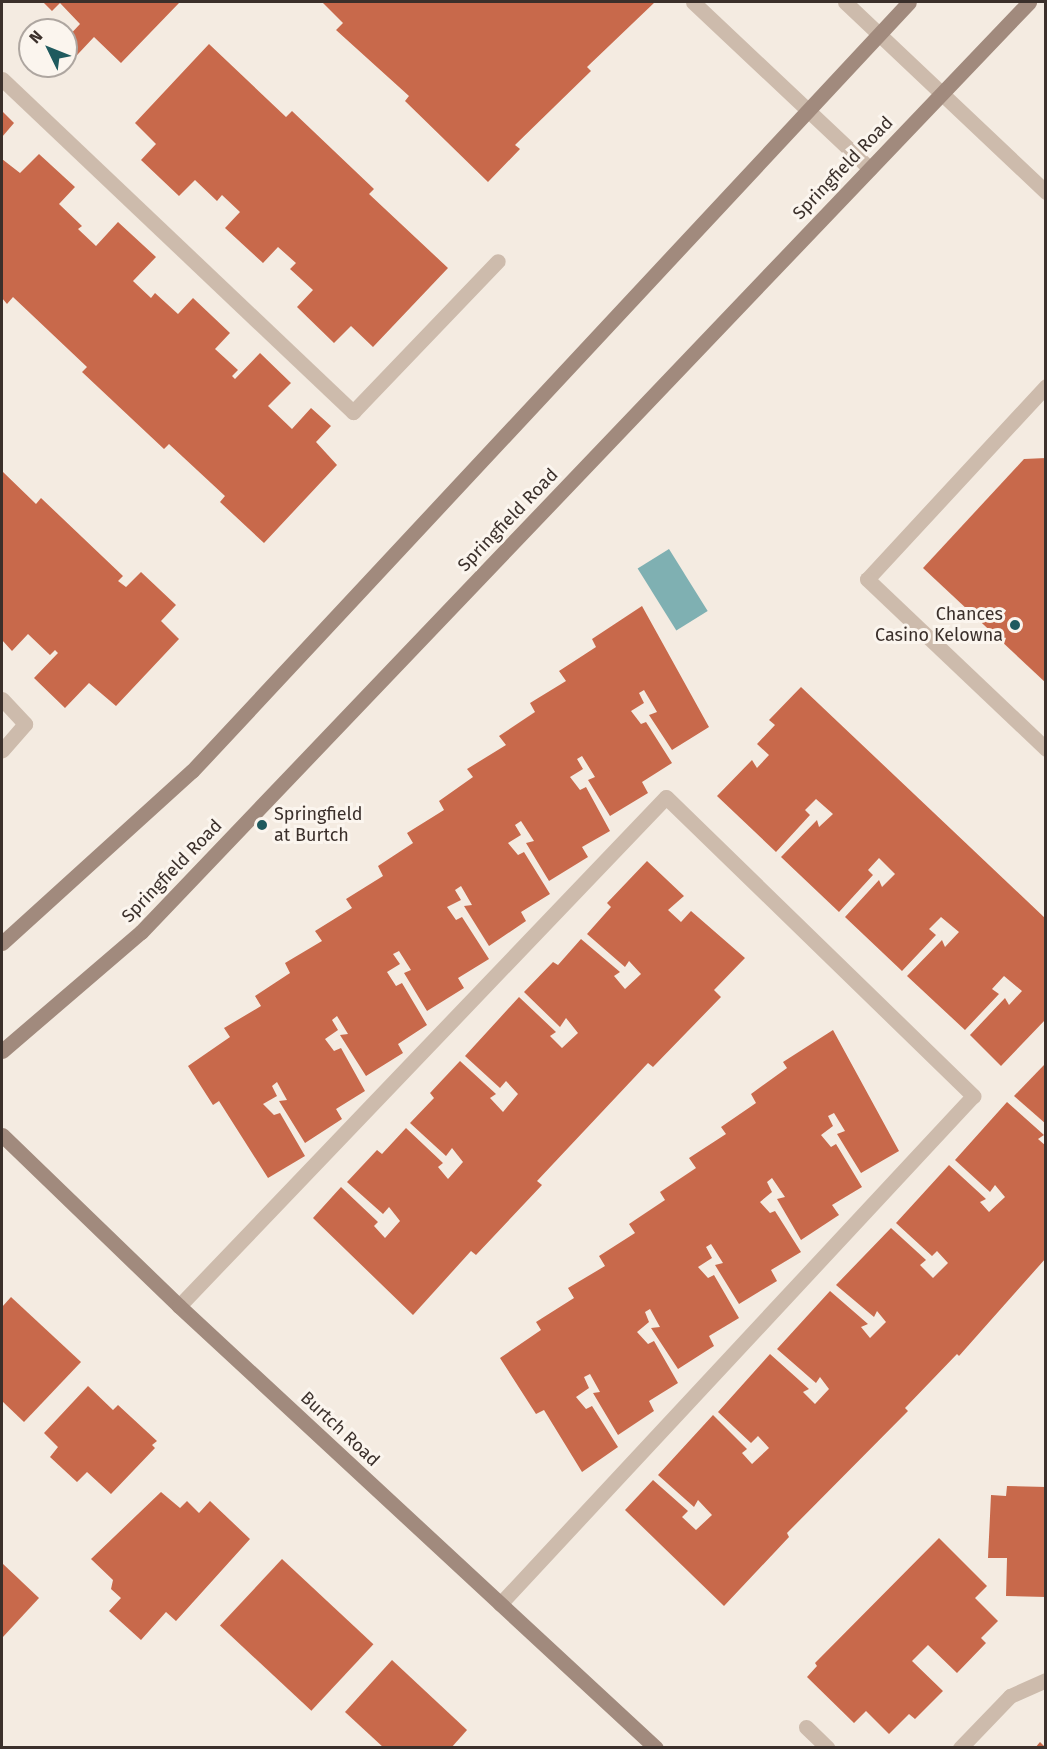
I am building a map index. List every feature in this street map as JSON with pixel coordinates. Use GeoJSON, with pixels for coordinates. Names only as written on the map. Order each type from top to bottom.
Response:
{"type":"FeatureCollection","features":[{"type":"Feature","properties":{"kind":"main road"},"geometry":{"type":"LineString","coordinates":[[2,943],[192,771],[909,2]]}},
{"type":"Feature","properties":{"kind":"main road","name":"Springfield Road"},"geometry":{"type":"LineString","coordinates":[[2,1051],[141,932],[1029,2]]}},
{"type":"Feature","properties":{"kind":"main road","name":"Burtch Road"},"geometry":{"type":"LineString","coordinates":[[2,1135],[179,1306],[656,1748]]}},
{"type":"Feature","properties":{"kind":"lane"},"geometry":{"type":"LineString","coordinates":[[693,2],[870,169]]}},
{"type":"Feature","properties":{"kind":"lane"},"geometry":{"type":"LineString","coordinates":[[845,2],[1046,192]]}},
{"type":"Feature","properties":{"kind":"lane"},"geometry":{"type":"LineString","coordinates":[[2,79],[353,412],[498,261]]}},
{"type":"Feature","properties":{"kind":"lane"},"geometry":{"type":"LineString","coordinates":[[1045,387],[867,579],[1046,749]]}},
{"type":"Feature","properties":{"kind":"lane"},"geometry":{"type":"LineString","coordinates":[[2,699],[25,724],[2,750]]}},
{"type":"Feature","properties":{"kind":"lane"},"geometry":{"type":"LineString","coordinates":[[179,1306],[666,797],[973,1096],[500,1604]]}},
{"type":"Feature","properties":{"kind":"lane"},"geometry":{"type":"LineString","coordinates":[[960,1748],[1010,1696],[1046,1680]]}},
{"type":"Feature","properties":{"kind":"lane"},"geometry":{"type":"LineString","coordinates":[[806,1726],[828,1748]]}},
{"type":"Feature","properties":{"kind":"water"},"geometry":{"type":"Polygon","coordinates":[[[669,549],[708,611],[676,631],[638,569],[669,549]]]}},
{"type":"Feature","properties":{"kind":"building"},"geometry":{"type":"Polygon","coordinates":[[[43,2],[179,3],[121,63],[94,37],[78,54],[78,26],[80,24],[78,18],[74,18],[60,3],[52,11],[43,2]]]}},
{"type":"Feature","properties":{"kind":"building"},"geometry":{"type":"Polygon","coordinates":[[[322,2],[655,2],[587,67],[591,71],[515,145],[520,149],[488,182],[405,101],[409,96],[336,30],[343,23],[322,2]]]}},
{"type":"Feature","properties":{"kind":"building"},"geometry":{"type":"Polygon","coordinates":[[[209,44],[286,117],[292,111],[374,189],[369,194],[448,268],[373,347],[351,326],[334,343],[297,307],[313,290],[290,269],[296,263],[278,247],[263,263],[225,228],[240,212],[222,195],[217,201],[195,180],[179,196],[141,160],[156,144],[135,123],[209,44]]]}},
{"type":"Feature","properties":{"kind":"building"},"geometry":{"type":"Polygon","coordinates":[[[2,111],[14,123],[2,137],[2,111]]]}},
{"type":"Feature","properties":{"kind":"building"},"geometry":{"type":"Polygon","coordinates":[[[39,154],[75,187],[59,204],[82,226],[78,229],[96,246],[118,222],[156,257],[133,281],[151,298],[155,293],[178,314],[193,298],[230,333],[215,349],[238,370],[232,376],[235,379],[260,353],[291,383],[268,406],[292,429],[311,408],[331,426],[316,442],[337,465],[264,543],[220,502],[225,496],[169,444],[164,449],[82,372],[87,367],[13,297],[7,304],[2,298],[2,159],[20,173],[39,154]]]}},
{"type":"Feature","properties":{"kind":"building","name":"Chances Casino Kelowna"},"geometry":{"type":"Polygon","coordinates":[[[1046,458],[1046,683],[923,568],[1024,459],[1046,458]]]}},
{"type":"Feature","properties":{"kind":"building"},"geometry":{"type":"Polygon","coordinates":[[[2,471],[36,504],[41,498],[123,576],[118,581],[126,587],[141,572],[176,605],[161,621],[179,639],[116,706],[89,683],[65,708],[34,678],[58,653],[55,650],[50,655],[28,634],[12,651],[2,640],[2,471]]]}},
{"type":"Feature","properties":{"kind":"building"},"geometry":{"type":"Polygon","coordinates":[[[642,606],[709,727],[672,750],[649,715],[657,712],[644,690],[639,693],[644,703],[631,711],[641,724],[646,722],[672,763],[642,782],[648,793],[610,816],[588,780],[595,777],[582,756],[577,759],[583,769],[570,777],[580,790],[586,787],[610,831],[582,847],[588,857],[549,881],[526,843],[534,841],[521,821],[515,825],[521,835],[508,843],[518,855],[524,852],[550,894],[521,912],[526,921],[489,946],[464,906],[472,905],[461,886],[455,890],[461,900],[447,907],[456,920],[462,917],[489,959],[458,978],[464,988],[427,1011],[404,973],[411,970],[399,951],[393,954],[400,964],[387,972],[396,986],[402,983],[427,1025],[398,1044],[403,1053],[366,1076],[340,1035],[348,1034],[337,1016],[332,1020],[338,1030],[325,1039],[334,1051],[341,1048],[365,1091],[336,1109],[342,1119],[305,1143],[279,1101],[287,1100],[277,1082],[272,1086],[277,1096],[263,1104],[274,1115],[280,1113],[305,1156],[268,1178],[219,1101],[213,1105],[188,1066],[230,1037],[224,1028],[261,1006],[255,996],[290,973],[285,963],[322,941],[315,931],[352,908],[346,899],[383,876],[378,866],[413,843],[407,833],[444,810],[439,801],[473,777],[467,769],[506,745],[499,736],[535,712],[530,703],[566,681],[559,671],[596,647],[592,639],[642,606]]]}},
{"type":"Feature","properties":{"kind":"building"},"geometry":{"type":"Polygon","coordinates":[[[801,687],[1046,919],[1046,1019],[1001,1066],[970,1035],[1005,998],[1009,1005],[1022,991],[1004,976],[992,989],[999,994],[965,1030],[907,976],[942,940],[945,947],[959,932],[941,917],[929,929],[936,935],[902,971],[845,917],[879,880],[882,887],[895,874],[879,858],[868,870],[873,875],[839,912],[781,857],[817,820],[819,827],[833,814],[816,799],[805,810],[810,815],[776,852],[717,796],[752,760],[757,768],[769,755],[757,744],[775,725],[769,720],[801,687]]]}},
{"type":"Feature","properties":{"kind":"building"},"geometry":{"type":"Polygon","coordinates":[[[647,861],[684,896],[668,910],[681,922],[691,911],[745,958],[714,990],[721,997],[653,1067],[648,1063],[537,1181],[542,1185],[476,1255],[471,1251],[413,1315],[313,1218],[341,1187],[378,1222],[374,1226],[385,1238],[400,1221],[389,1207],[383,1214],[347,1182],[377,1150],[382,1154],[406,1128],[443,1163],[438,1167],[448,1179],[463,1162],[452,1148],[446,1156],[410,1123],[434,1098],[430,1093],[460,1061],[496,1094],[490,1098],[503,1112],[518,1094],[506,1081],[500,1088],[465,1056],[519,997],[556,1032],[550,1036],[562,1048],[578,1033],[566,1018],[560,1027],[524,992],[553,962],[558,965],[581,939],[620,972],[614,976],[625,989],[641,974],[629,961],[625,967],[587,934],[611,907],[607,903],[647,861]]]}},
{"type":"Feature","properties":{"kind":"building"},"geometry":{"type":"Polygon","coordinates":[[[833,1030],[899,1151],[861,1173],[837,1134],[845,1131],[834,1113],[828,1116],[833,1126],[821,1135],[831,1147],[836,1144],[862,1187],[832,1205],[839,1215],[801,1240],[777,1199],[785,1197],[772,1178],[767,1182],[772,1192],[760,1202],[770,1213],[775,1211],[801,1252],[771,1270],[777,1281],[739,1304],[715,1265],[723,1263],[711,1244],[706,1247],[712,1258],[698,1267],[708,1278],[714,1275],[739,1318],[709,1336],[714,1346],[678,1369],[651,1328],[660,1327],[650,1309],[645,1312],[649,1322],[637,1332],[648,1344],[654,1341],[678,1383],[649,1401],[654,1411],[618,1435],[593,1393],[600,1392],[590,1374],[584,1377],[589,1388],[576,1397],[586,1409],[592,1406],[618,1447],[582,1472],[544,1410],[536,1414],[500,1358],[541,1330],[536,1322],[574,1298],[568,1288],[605,1266],[599,1256],[635,1233],[629,1224],[665,1200],[660,1192],[696,1168],[689,1158],[726,1134],[721,1127],[756,1103],[751,1094],[787,1068],[783,1062],[833,1030]]]}},
{"type":"Feature","properties":{"kind":"building"},"geometry":{"type":"Polygon","coordinates":[[[1044,1065],[1046,1066],[1046,1124],[1014,1096],[1044,1065]]]}},
{"type":"Feature","properties":{"kind":"building"},"geometry":{"type":"Polygon","coordinates":[[[1007,1102],[1044,1135],[1038,1139],[1046,1146],[1046,1258],[959,1356],[957,1354],[905,1408],[908,1411],[787,1533],[789,1537],[724,1606],[625,1510],[653,1480],[688,1511],[682,1517],[696,1530],[712,1515],[698,1500],[694,1507],[658,1475],[713,1415],[747,1449],[742,1453],[752,1464],[769,1448],[758,1436],[751,1443],[718,1412],[770,1354],[809,1389],[803,1392],[815,1404],[829,1389],[820,1377],[816,1383],[777,1349],[830,1291],[868,1324],[861,1327],[870,1338],[886,1322],[877,1311],[874,1317],[836,1285],[891,1228],[926,1260],[920,1265],[933,1278],[948,1263],[937,1251],[932,1256],[896,1223],[949,1165],[986,1199],[980,1202],[989,1212],[1005,1197],[995,1185],[990,1192],[955,1160],[1007,1102]]]}},
{"type":"Feature","properties":{"kind":"building"},"geometry":{"type":"Polygon","coordinates":[[[11,1297],[81,1362],[24,1422],[2,1401],[2,1307],[11,1297]]]}},
{"type":"Feature","properties":{"kind":"building"},"geometry":{"type":"Polygon","coordinates":[[[88,1386],[113,1410],[118,1405],[157,1441],[152,1445],[155,1448],[111,1494],[87,1472],[77,1482],[50,1457],[58,1447],[44,1433],[88,1386]]]}},
{"type":"Feature","properties":{"kind":"building"},"geometry":{"type":"Polygon","coordinates":[[[1007,1486],[1046,1487],[1046,1597],[1006,1596],[1007,1558],[988,1558],[991,1495],[1006,1496],[1007,1486]]]}},
{"type":"Feature","properties":{"kind":"building"},"geometry":{"type":"Polygon","coordinates":[[[161,1492],[180,1508],[187,1501],[199,1513],[210,1501],[250,1539],[176,1621],[166,1612],[141,1640],[109,1611],[121,1598],[111,1589],[113,1580],[91,1559],[161,1492]]]}},
{"type":"Feature","properties":{"kind":"building"},"geometry":{"type":"Polygon","coordinates":[[[939,1538],[987,1586],[975,1598],[998,1621],[981,1638],[986,1643],[957,1673],[928,1645],[912,1661],[943,1691],[915,1719],[909,1714],[889,1734],[866,1711],[854,1723],[807,1677],[817,1666],[815,1663],[939,1538]]]}},
{"type":"Feature","properties":{"kind":"building"},"geometry":{"type":"Polygon","coordinates":[[[282,1559],[373,1644],[311,1711],[220,1626],[282,1559]]]}},
{"type":"Feature","properties":{"kind":"building"},"geometry":{"type":"Polygon","coordinates":[[[2,1563],[39,1598],[2,1638],[2,1563]]]}},
{"type":"Feature","properties":{"kind":"building"},"geometry":{"type":"Polygon","coordinates":[[[392,1660],[467,1730],[451,1748],[384,1748],[345,1712],[392,1660]]]}},
{"type":"Feature","properties":{"kind":"building"},"geometry":{"type":"Polygon","coordinates":[[[1040,1742],[1046,1748],[1035,1748],[1040,1742]]]}},
{"type":"Feature","properties":{"kind":"place","name":"Chances Casino Kelowna"},"geometry":{"type":"Point","coordinates":[1015,625]}},
{"type":"Feature","properties":{"kind":"place","name":"Springfield at Burtch"},"geometry":{"type":"Point","coordinates":[262,825]}}]}
